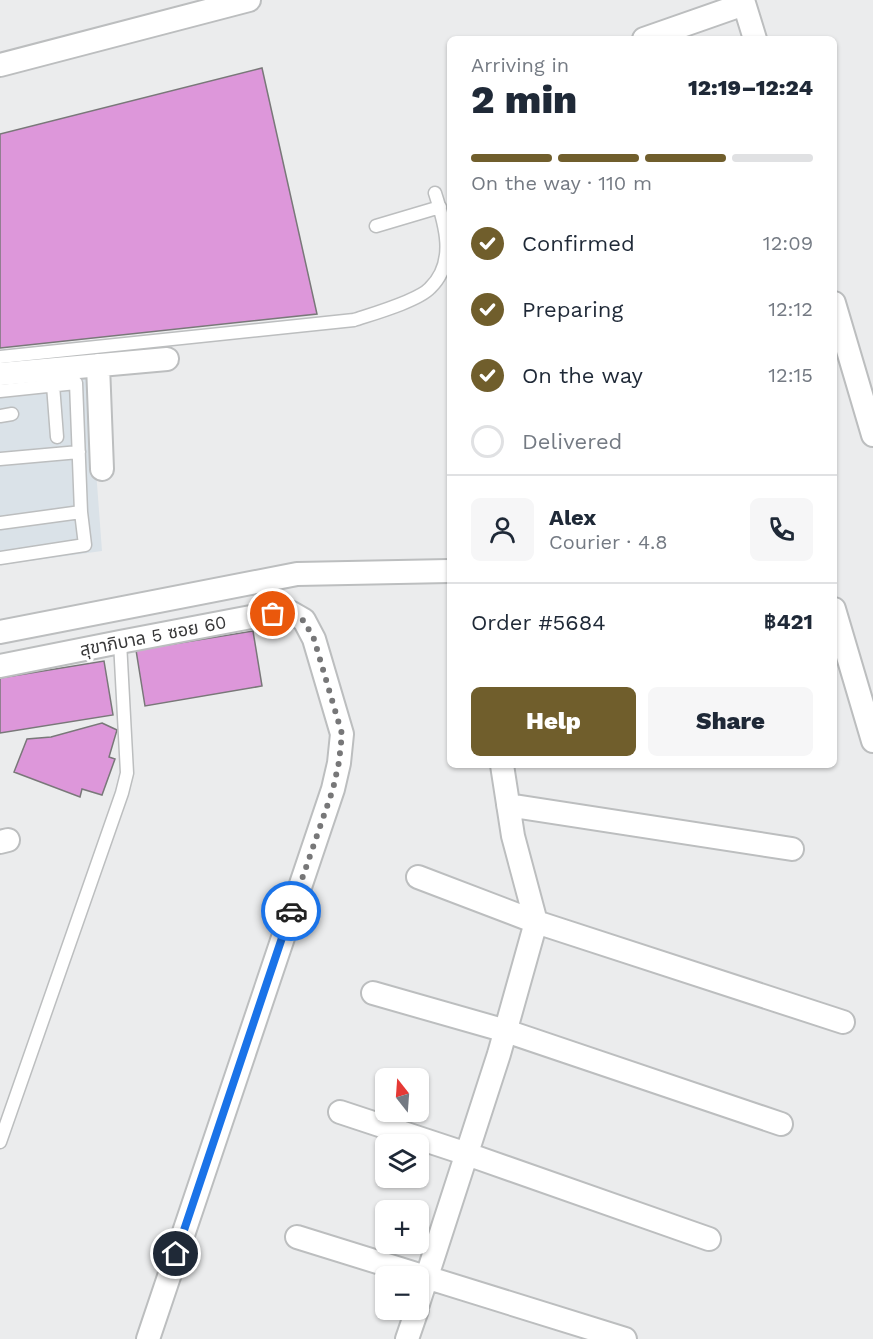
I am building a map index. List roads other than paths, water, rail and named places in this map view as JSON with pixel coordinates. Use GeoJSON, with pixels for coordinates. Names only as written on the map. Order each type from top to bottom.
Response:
{"type":"FeatureCollection","features":[{"type":"Feature","properties":{"kind":"street"},"geometry":{"type":"LineString","coordinates":[[0,65],[169,10],[249,0]]}},
{"type":"Feature","properties":{"kind":"street"},"geometry":{"type":"LineString","coordinates":[[652,36],[744,2],[754,36]]}},
{"type":"Feature","properties":{"kind":"street"},"geometry":{"type":"LineString","coordinates":[[837,313],[873,435]]}},
{"type":"Feature","properties":{"kind":"street"},"geometry":{"type":"LineString","coordinates":[[0,374],[168,359]]}},
{"type":"Feature","properties":{"kind":"street"},"geometry":{"type":"LineString","coordinates":[[98,365],[102,469]]}},
{"type":"Feature","properties":{"kind":"street"},"geometry":{"type":"LineString","coordinates":[[0,633],[297,574],[447,573]]}},
{"type":"Feature","properties":{"kind":"street","name":"สุขาภิบาล 5 ซอย 60"},"geometry":{"type":"LineString","coordinates":[[0,666],[290,612],[304,621],[314,639],[342,734],[333,789],[148,1339]]}},
{"type":"Feature","properties":{"kind":"street"},"geometry":{"type":"LineString","coordinates":[[837,619],[873,741]]}},
{"type":"Feature","properties":{"kind":"street"},"geometry":{"type":"LineString","coordinates":[[429,1274],[506,1031],[536,922],[513,836],[502,768]]}},
{"type":"Feature","properties":{"kind":"street"},"geometry":{"type":"LineString","coordinates":[[508,805],[792,849]]}},
{"type":"Feature","properties":{"kind":"street"},"geometry":{"type":"LineString","coordinates":[[418,877],[536,922],[843,1022]]}},
{"type":"Feature","properties":{"kind":"street"},"geometry":{"type":"LineString","coordinates":[[373,993],[506,1031],[781,1124]]}},
{"type":"Feature","properties":{"kind":"street"},"geometry":{"type":"LineString","coordinates":[[339,1113],[467,1154],[709,1239]]}},
{"type":"Feature","properties":{"kind":"street"},"geometry":{"type":"LineString","coordinates":[[297,1238],[391,1266]]}},
{"type":"Feature","properties":{"kind":"street"},"geometry":{"type":"LineString","coordinates":[[429,1277],[625,1339]]}},
{"type":"Feature","properties":{"kind":"street"},"geometry":{"type":"LineString","coordinates":[[407,1339],[414,1320]]}},
{"type":"Feature","properties":{"kind":"lane"},"geometry":{"type":"LineString","coordinates":[[435,193],[447,238]]}},
{"type":"Feature","properties":{"kind":"lane"},"geometry":{"type":"LineString","coordinates":[[376,226],[440,207]]}},
{"type":"Feature","properties":{"kind":"lane"},"geometry":{"type":"LineString","coordinates":[[0,357],[354,320],[403,303],[430,289],[444,267],[447,248]]}},
{"type":"Feature","properties":{"kind":"lane"},"geometry":{"type":"LineString","coordinates":[[0,391],[76,383],[81,512],[85,545],[0,558]]}},
{"type":"Feature","properties":{"kind":"lane"},"geometry":{"type":"LineString","coordinates":[[53,386],[57,437]]}},
{"type":"Feature","properties":{"kind":"lane"},"geometry":{"type":"LineString","coordinates":[[0,459],[79,452]]}},
{"type":"Feature","properties":{"kind":"lane"},"geometry":{"type":"LineString","coordinates":[[0,523],[81,512]]}},
{"type":"Feature","properties":{"kind":"lane"},"geometry":{"type":"LineString","coordinates":[[0,1142],[122,793],[127,772],[120,642]]}}]}
